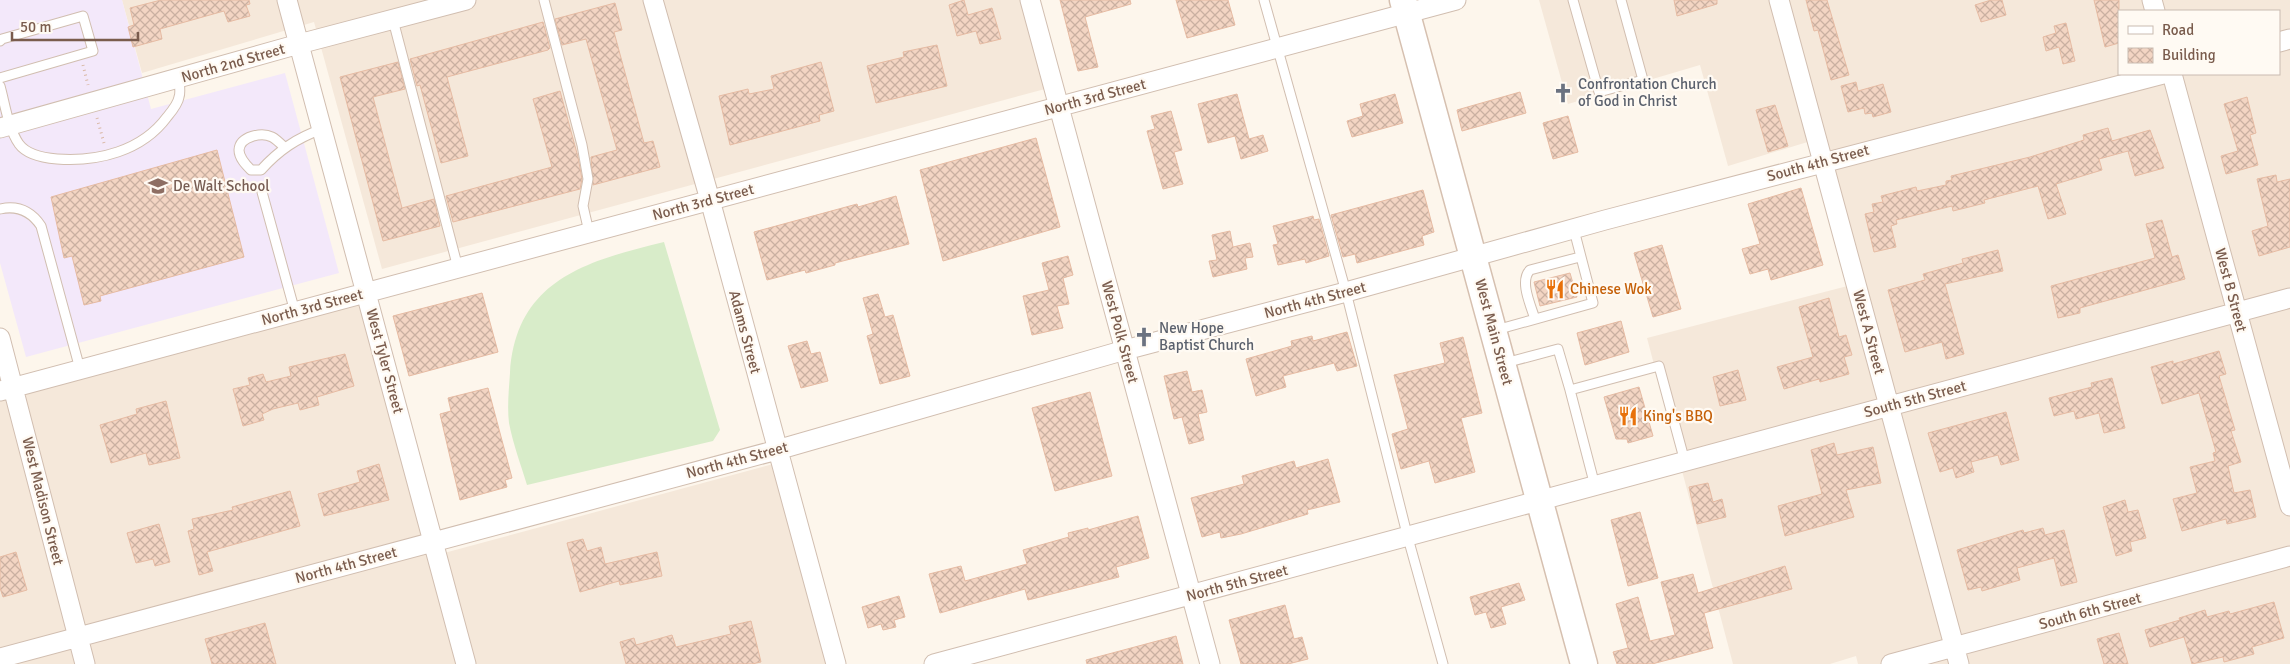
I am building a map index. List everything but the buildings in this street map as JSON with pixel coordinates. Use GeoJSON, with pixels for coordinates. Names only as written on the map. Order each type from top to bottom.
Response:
{"type":"FeatureCollection","features":[{"type":"Feature","properties":{"kind":"main road","name":"West Main Street"},"geometry":{"type":"LineString","coordinates":[[1405,7],[1584,664]]}},
{"type":"Feature","properties":{"kind":"street","name":"West Tyler Street"},"geometry":{"type":"LineString","coordinates":[[287,0],[466,664]]}},
{"type":"Feature","properties":{"kind":"street","name":"North 2nd Street"},"geometry":{"type":"LineString","coordinates":[[6,127],[299,44],[466,0]]}},
{"type":"Feature","properties":{"kind":"street","name":"Adams Street"},"geometry":{"type":"LineString","coordinates":[[654,0],[836,664]]}},
{"type":"Feature","properties":{"kind":"street","name":"West Polk Street"},"geometry":{"type":"LineString","coordinates":[[1030,0],[1210,664]]}},
{"type":"Feature","properties":{"kind":"street","name":"North 3rd Street"},"geometry":{"type":"LineString","coordinates":[[7,389],[1277,48],[1405,7],[1456,0]]}},
{"type":"Feature","properties":{"kind":"street","name":"West A Street"},"geometry":{"type":"LineString","coordinates":[[1779,0],[1956,656]]}},
{"type":"Feature","properties":{"kind":"street","name":"South 4th Street"},"geometry":{"type":"LineString","coordinates":[[1473,258],[1823,162],[2159,75]]}},
{"type":"Feature","properties":{"kind":"street","name":"West B Street"},"geometry":{"type":"LineString","coordinates":[[2172,75],[2290,506]]}},
{"type":"Feature","properties":{"kind":"street","name":"North 4th Street"},"geometry":{"type":"LineString","coordinates":[[0,658],[777,450],[1125,350],[1473,258]]}},
{"type":"Feature","properties":{"kind":"street","name":"South 5th Street"},"geometry":{"type":"LineString","coordinates":[[1540,502],[2290,298]]}},
{"type":"Feature","properties":{"kind":"street","name":"West Madison Street"},"geometry":{"type":"LineString","coordinates":[[0,338],[7,389],[85,664]]}},
{"type":"Feature","properties":{"kind":"street","name":"North 5th Street"},"geometry":{"type":"LineString","coordinates":[[934,664],[1540,502]]}},
{"type":"Feature","properties":{"kind":"street","name":"South 6th Street"},"geometry":{"type":"LineString","coordinates":[[1891,664],[1956,656],[2290,556]]}},
{"type":"Feature","properties":{"kind":"lane"},"geometry":{"type":"LineString","coordinates":[[544,0],[582,145],[588,179],[583,206],[589,232]]}},
{"type":"Feature","properties":{"kind":"lane"},"geometry":{"type":"LineString","coordinates":[[1264,0],[1346,292],[1408,538],[1443,664]]}},
{"type":"Feature","properties":{"kind":"lane"},"geometry":{"type":"LineString","coordinates":[[1573,0],[1599,92],[1642,80],[1620,0]]}},
{"type":"Feature","properties":{"kind":"lane"},"geometry":{"type":"LineString","coordinates":[[0,41],[83,16],[93,51],[0,78]]}},
{"type":"Feature","properties":{"kind":"lane"},"geometry":{"type":"LineString","coordinates":[[393,20],[458,268]]}},
{"type":"Feature","properties":{"kind":"lane"},"geometry":{"type":"LineString","coordinates":[[0,86],[6,127],[20,145],[32,154],[49,158],[77,160],[108,156],[126,149],[147,137],[163,123],[179,98],[179,78]]}},
{"type":"Feature","properties":{"kind":"lane"},"geometry":{"type":"LineString","coordinates":[[284,147],[271,136],[254,135],[242,141],[239,150],[242,161],[251,170],[261,170],[284,147],[300,137],[322,129]]}},
{"type":"Feature","properties":{"kind":"lane"},"geometry":{"type":"LineString","coordinates":[[262,192],[295,312]]}},
{"type":"Feature","properties":{"kind":"lane"},"geometry":{"type":"LineString","coordinates":[[0,210],[10,207],[24,210],[34,215],[41,226],[80,369]]}},
{"type":"Feature","properties":{"kind":"lane"},"geometry":{"type":"LineString","coordinates":[[1493,331],[1593,303],[1574,230]]}},
{"type":"Feature","properties":{"kind":"lane"},"geometry":{"type":"LineString","coordinates":[[1535,319],[1525,281],[1526,274],[1530,270],[1580,257]]}},
{"type":"Feature","properties":{"kind":"lane"},"geometry":{"type":"LineString","coordinates":[[1502,364],[1558,349],[1595,487]]}},
{"type":"Feature","properties":{"kind":"lane"},"geometry":{"type":"LineString","coordinates":[[1570,390],[1659,366],[1685,462]]}},
{"type":"Feature","properties":{"kind":"shaded area","name":"De Walt School"},"geometry":{"type":"Polygon","coordinates":[[[0,0],[122,0],[151,109],[285,73],[339,273],[26,357],[0,263],[0,0]]]}},
{"type":"Feature","properties":{"kind":"shaded area"},"geometry":{"type":"Polygon","coordinates":[[[122,0],[1022,0],[1045,89],[382,269],[314,22],[142,73],[122,0]]]}},
{"type":"Feature","properties":{"kind":"shaded area"},"geometry":{"type":"Polygon","coordinates":[[[1539,0],[2290,0],[2290,664],[1858,664],[1856,656],[1830,664],[1733,664],[1647,338],[1863,282],[1824,137],[1728,166],[1700,65],[1568,104],[1539,0]]]}},
{"type":"Feature","properties":{"kind":"shaded area"},"geometry":{"type":"Polygon","coordinates":[[[365,299],[433,556],[784,461],[838,664],[0,664],[0,398],[365,299]]]}},
{"type":"Feature","properties":{"kind":"green space"},"geometry":{"type":"Polygon","coordinates":[[[664,242],[720,430],[713,441],[527,485],[513,439],[508,410],[510,373],[515,341],[526,316],[541,296],[560,280],[583,267],[608,257],[664,242]]]}},
{"type":"Feature","properties":{"kind":"place","name":"Confrontation Church of God in Christ"},"geometry":{"type":"Point","coordinates":[1563,93]}},
{"type":"Feature","properties":{"kind":"place","name":"De Walt School"},"geometry":{"type":"Point","coordinates":[158,186]}},
{"type":"Feature","properties":{"kind":"place","name":"Chinese Wok"},"geometry":{"type":"Point","coordinates":[1555,289]}},
{"type":"Feature","properties":{"kind":"place","name":"New Hope Baptist Church"},"geometry":{"type":"Point","coordinates":[1144,337]}},
{"type":"Feature","properties":{"kind":"place","name":"King's BBQ"},"geometry":{"type":"Point","coordinates":[1628,416]}}]}
